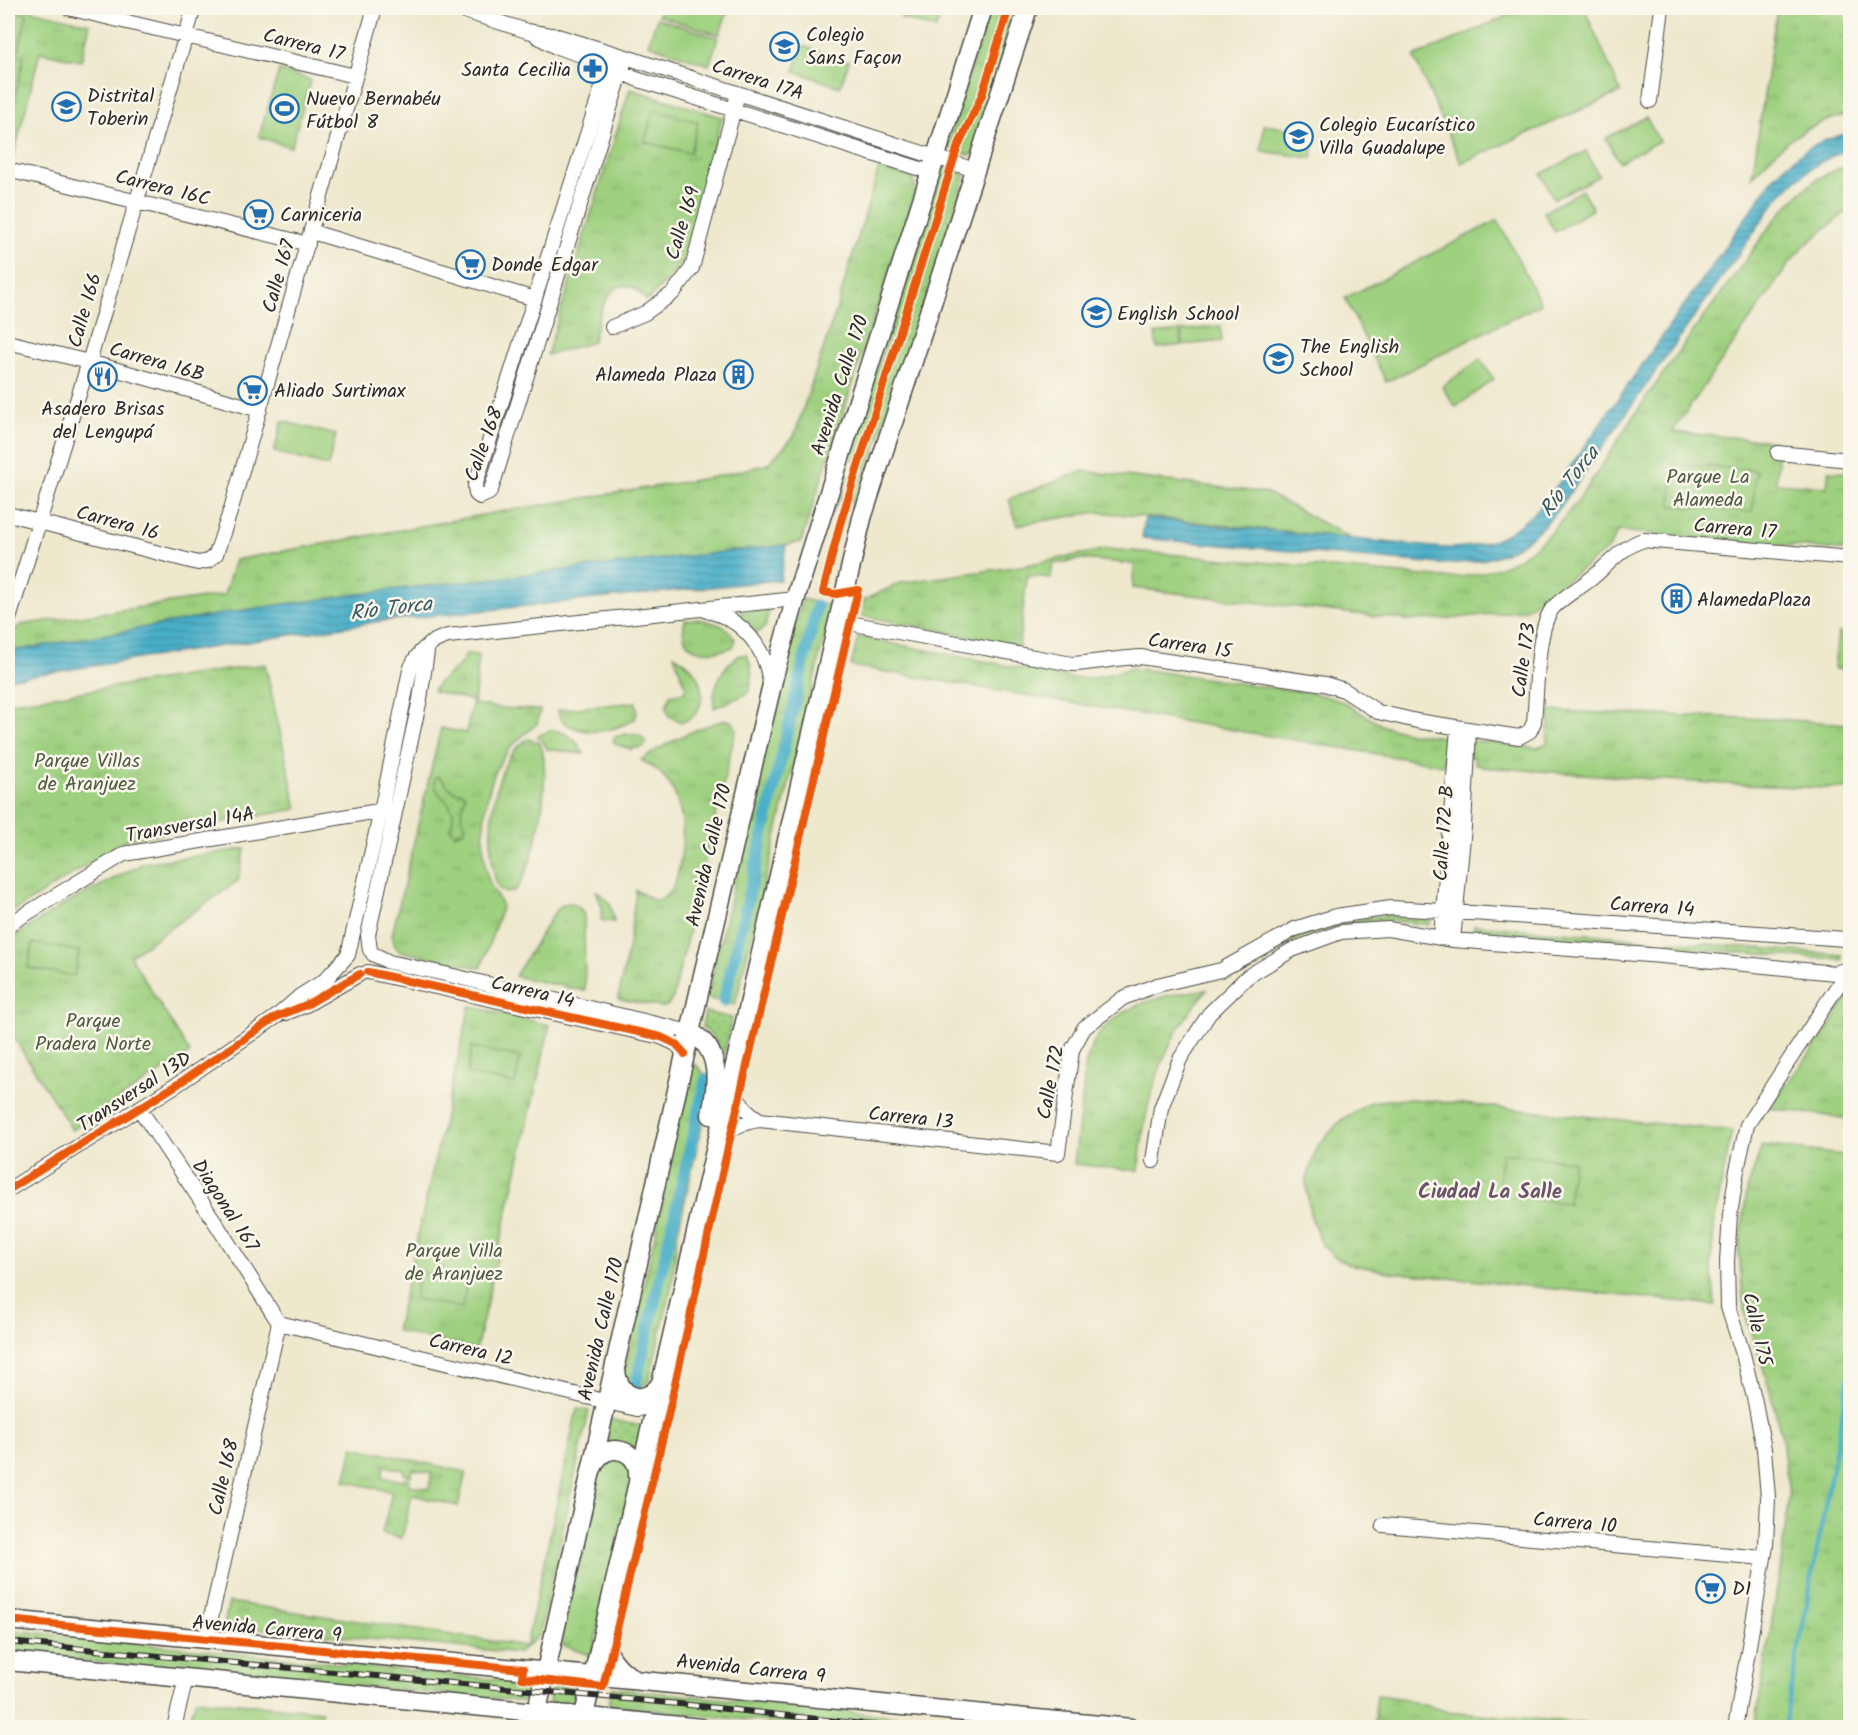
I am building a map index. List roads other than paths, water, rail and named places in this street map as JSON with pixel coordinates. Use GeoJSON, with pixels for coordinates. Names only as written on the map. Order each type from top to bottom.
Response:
{"type":"FeatureCollection","features":[{"type":"Feature","properties":{"kind":"main road","name":"Avenida Calle 170"},"geometry":{"type":"LineString","coordinates":[[535,1719],[690,1032],[771,689],[795,599],[983,8]]}},
{"type":"Feature","properties":{"kind":"main road"},"geometry":{"type":"LineString","coordinates":[[582,1722],[870,490],[1028,8]]}},
{"type":"Feature","properties":{"kind":"main road"},"geometry":{"type":"LineString","coordinates":[[690,1032],[708,1046],[717,1071],[715,1095],[703,1155],[694,1242]]}},
{"type":"Feature","properties":{"kind":"main road"},"geometry":{"type":"LineString","coordinates":[[616,1360],[617,1382],[628,1394],[644,1397],[658,1389],[662,1381]]}},
{"type":"Feature","properties":{"kind":"main road"},"geometry":{"type":"LineString","coordinates":[[589,1480],[599,1456],[604,1452],[617,1449],[634,1459],[638,1471],[637,1485]]}},
{"type":"Feature","properties":{"kind":"main road","name":"Avenida Carrera 9"},"geometry":{"type":"LineString","coordinates":[[8,1620],[1131,1728]]}},
{"type":"Feature","properties":{"kind":"main road"},"geometry":{"type":"LineString","coordinates":[[602,1638],[615,1664],[636,1679]]}},
{"type":"Feature","properties":{"kind":"main road"},"geometry":{"type":"LineString","coordinates":[[8,1661],[186,1678],[535,1719],[701,1728]]}},
{"type":"Feature","properties":{"kind":"street","name":"Carrera 17"},"geometry":{"type":"LineString","coordinates":[[68,8],[355,76]]}},
{"type":"Feature","properties":{"kind":"street","name":"Calle 166"},"geometry":{"type":"LineString","coordinates":[[8,621],[89,362],[194,8]]}},
{"type":"Feature","properties":{"kind":"street","name":"Calle 167"},"geometry":{"type":"LineString","coordinates":[[216,554],[260,410],[375,8]]}},
{"type":"Feature","properties":{"kind":"street","name":"Carrera 17A"},"geometry":{"type":"LineString","coordinates":[[455,8],[527,31],[557,36],[617,62],[738,93],[933,165]]}},
{"type":"Feature","properties":{"kind":"street"},"geometry":{"type":"LineString","coordinates":[[1650,101],[1662,8]]}},
{"type":"Feature","properties":{"kind":"street","name":"Carrera 17A"},"geometry":{"type":"LineString","coordinates":[[617,62],[636,79],[734,110],[933,165],[975,170]]}},
{"type":"Feature","properties":{"kind":"street","name":"Calle 168"},"geometry":{"type":"LineString","coordinates":[[617,62],[492,487],[489,493],[480,497],[476,494],[475,486],[535,299],[617,62]]}},
{"type":"Feature","properties":{"kind":"street","name":"Calle 169"},"geometry":{"type":"LineString","coordinates":[[612,327],[645,313],[673,293],[692,268],[738,93]]}},
{"type":"Feature","properties":{"kind":"street","name":"Carrera 16C"},"geometry":{"type":"LineString","coordinates":[[8,170],[136,201],[310,238],[535,299]]}},
{"type":"Feature","properties":{"kind":"street","name":"Carrera 16B"},"geometry":{"type":"LineString","coordinates":[[8,342],[260,410]]}},
{"type":"Feature","properties":{"kind":"street"},"geometry":{"type":"LineString","coordinates":[[1778,453],[1851,460]]}},
{"type":"Feature","properties":{"kind":"street","name":"Carrera 16"},"geometry":{"type":"LineString","coordinates":[[8,514],[198,563],[208,561],[216,554]]}},
{"type":"Feature","properties":{"kind":"street","name":"Carrera 17"},"geometry":{"type":"LineString","coordinates":[[1593,577],[1629,545],[1643,540],[1851,558]]}},
{"type":"Feature","properties":{"kind":"street","name":"Calle 173"},"geometry":{"type":"LineString","coordinates":[[1530,731],[1534,722],[1542,636],[1546,619],[1554,608],[1593,577]]}},
{"type":"Feature","properties":{"kind":"street"},"geometry":{"type":"LineString","coordinates":[[364,973],[350,969],[348,956],[410,670],[416,656],[428,645],[448,636],[795,599]]}},
{"type":"Feature","properties":{"kind":"street"},"geometry":{"type":"LineString","coordinates":[[693,609],[723,616],[748,633],[761,651],[766,663],[771,689]]}},
{"type":"Feature","properties":{"kind":"street","name":"Carrera 15"},"geometry":{"type":"LineString","coordinates":[[838,621],[1072,664],[1140,657],[1325,684],[1344,690],[1378,712],[1519,737],[1530,731]]}},
{"type":"Feature","properties":{"kind":"street"},"geometry":{"type":"LineString","coordinates":[[276,1017],[306,1005],[364,973],[375,962],[368,935],[420,699],[428,645]]}},
{"type":"Feature","properties":{"kind":"street","name":"Calle 172 B"},"geometry":{"type":"LineString","coordinates":[[1447,938],[1464,729]]}},
{"type":"Feature","properties":{"kind":"street","name":"Transversal 14A"},"geometry":{"type":"LineString","coordinates":[[8,925],[124,854],[396,808]]}},
{"type":"Feature","properties":{"kind":"street","name":"Carrera 14"},"geometry":{"type":"LineString","coordinates":[[1221,970],[1295,929],[1336,916],[1391,908],[1848,941]]}},
{"type":"Feature","properties":{"kind":"street"},"geometry":{"type":"LineString","coordinates":[[1153,1161],[1161,1108],[1180,1059],[1209,1014],[1247,977],[1292,950],[1341,932],[1388,929],[1447,938],[1835,973],[1851,966]]}},
{"type":"Feature","properties":{"kind":"street"},"geometry":{"type":"LineString","coordinates":[[276,1017],[300,996],[324,981],[350,951],[358,947],[367,948],[372,952]]}},
{"type":"Feature","properties":{"kind":"street","name":"Carrera 14"},"geometry":{"type":"LineString","coordinates":[[372,952],[389,962],[690,1032]]}},
{"type":"Feature","properties":{"kind":"street","name":"Calle 175"},"geometry":{"type":"LineString","coordinates":[[1735,1728],[1764,1558],[1768,1497],[1764,1449],[1743,1354],[1728,1307],[1727,1261],[1731,1204],[1747,1125],[1851,966]]}},
{"type":"Feature","properties":{"kind":"street"},"geometry":{"type":"LineString","coordinates":[[1221,970],[1260,969]]}},
{"type":"Feature","properties":{"kind":"street","name":"Calle 172"},"geometry":{"type":"LineString","coordinates":[[1058,1153],[1072,1050],[1084,1028],[1123,998],[1140,990],[1221,970]]}},
{"type":"Feature","properties":{"kind":"street","name":"Carrera 14"},"geometry":{"type":"LineString","coordinates":[[364,973],[661,1036],[676,1044],[685,1054]]}},
{"type":"Feature","properties":{"kind":"street","name":"Transversal 13D"},"geometry":{"type":"LineString","coordinates":[[8,1190],[139,1108],[276,1017]]}},
{"type":"Feature","properties":{"kind":"street"},"geometry":{"type":"LineString","coordinates":[[730,1084],[739,1102],[760,1120]]}},
{"type":"Feature","properties":{"kind":"street","name":"Diagonal 167"},"geometry":{"type":"LineString","coordinates":[[139,1108],[279,1323]]}},
{"type":"Feature","properties":{"kind":"street","name":"Carrera 13"},"geometry":{"type":"LineString","coordinates":[[717,1143],[733,1127],[760,1120],[1058,1153]]}},
{"type":"Feature","properties":{"kind":"street","name":"Calle 168"},"geometry":{"type":"LineString","coordinates":[[206,1639],[279,1323]]}},
{"type":"Feature","properties":{"kind":"street","name":"Carrera 12"},"geometry":{"type":"LineString","coordinates":[[279,1323],[637,1409],[655,1407]]}},
{"type":"Feature","properties":{"kind":"street","name":"Carrera 10"},"geometry":{"type":"LineString","coordinates":[[1383,1525],[1764,1558]]}},
{"type":"Feature","properties":{"kind":"street"},"geometry":{"type":"LineString","coordinates":[[174,1728],[186,1678]]}},
{"type":"Feature","properties":{"kind":"water","name":"Río Torca"},"geometry":{"type":"Polygon","coordinates":[[[1850,133],[1850,150],[1839,153],[1811,169],[1778,198],[1561,506],[1535,533],[1509,551],[1478,561],[1440,564],[1142,538],[1145,518],[1443,548],[1476,545],[1503,536],[1526,520],[1549,497],[1775,176],[1809,148],[1850,133]]]}},
{"type":"Feature","properties":{"kind":"water","name":"Río Torca"},"geometry":{"type":"Polygon","coordinates":[[[786,545],[780,580],[382,621],[8,679],[8,652],[243,610],[382,591],[786,545]]]}},
{"type":"Feature","properties":{"kind":"waterway"},"geometry":{"type":"LineString","coordinates":[[724,1001],[817,606]]}},
{"type":"Feature","properties":{"kind":"waterway"},"geometry":{"type":"LineString","coordinates":[[635,1387],[706,1079]]}},
{"type":"Feature","properties":{"kind":"waterway"},"geometry":{"type":"LineString","coordinates":[[1784,1728],[1850,1371]]}},
{"type":"Feature","properties":{"kind":"railway"},"geometry":{"type":"LineString","coordinates":[[8,1642],[680,1704],[901,1728]]}},
{"type":"Feature","properties":{"kind":"place","name":"Colegio Sans Façon"},"geometry":{"type":"Point","coordinates":[785,46]}},
{"type":"Feature","properties":{"kind":"place","name":"Santa Cecilia"},"geometry":{"type":"Point","coordinates":[592,69]}},
{"type":"Feature","properties":{"kind":"place","name":"Distrital Toberin"},"geometry":{"type":"Point","coordinates":[66,106]}},
{"type":"Feature","properties":{"kind":"place","name":"Nuevo Bernabéu Fútbol 8"},"geometry":{"type":"Point","coordinates":[285,109]}},
{"type":"Feature","properties":{"kind":"place","name":"Colegio Eucarístico Villa Guadalupe"},"geometry":{"type":"Point","coordinates":[1298,136]}},
{"type":"Feature","properties":{"kind":"place","name":"Carniceria"},"geometry":{"type":"Point","coordinates":[259,214]}},
{"type":"Feature","properties":{"kind":"place","name":"Donde Edgar"},"geometry":{"type":"Point","coordinates":[470,264]}},
{"type":"Feature","properties":{"kind":"place","name":"English School"},"geometry":{"type":"Point","coordinates":[1096,313]}},
{"type":"Feature","properties":{"kind":"place","name":"The English School"},"geometry":{"type":"Point","coordinates":[1279,358]}},
{"type":"Feature","properties":{"kind":"place","name":"Alameda Plaza"},"geometry":{"type":"Point","coordinates":[738,374]}},
{"type":"Feature","properties":{"kind":"place","name":"Asadero Brisas del Lengupá"},"geometry":{"type":"Point","coordinates":[103,377]}},
{"type":"Feature","properties":{"kind":"place","name":"Aliado Surtimax"},"geometry":{"type":"Point","coordinates":[253,390]}},
{"type":"Feature","properties":{"kind":"place","name":"AlamedaPlaza"},"geometry":{"type":"Point","coordinates":[1676,599]}},
{"type":"Feature","properties":{"kind":"place","name":"D1"},"geometry":{"type":"Point","coordinates":[1711,1588]}},
{"type":"Feature","properties":{"kind":"district","name":"Ciudad La Salle"},"geometry":{"type":"Point","coordinates":[1490,1191]}},
{"type":"Feature","properties":{"kind":"park label","name":"Parque La Alameda"},"geometry":{"type":"Point","coordinates":[1708,488]}},
{"type":"Feature","properties":{"kind":"park label","name":"Parque Villas de Aranjuez"},"geometry":{"type":"Point","coordinates":[87,772]}},
{"type":"Feature","properties":{"kind":"park label","name":"Parque Pradera Norte"},"geometry":{"type":"Point","coordinates":[93,1032]}},
{"type":"Feature","properties":{"kind":"park label","name":"Parque Villa de Aranjuez"},"geometry":{"type":"Point","coordinates":[454,1262]}}]}
